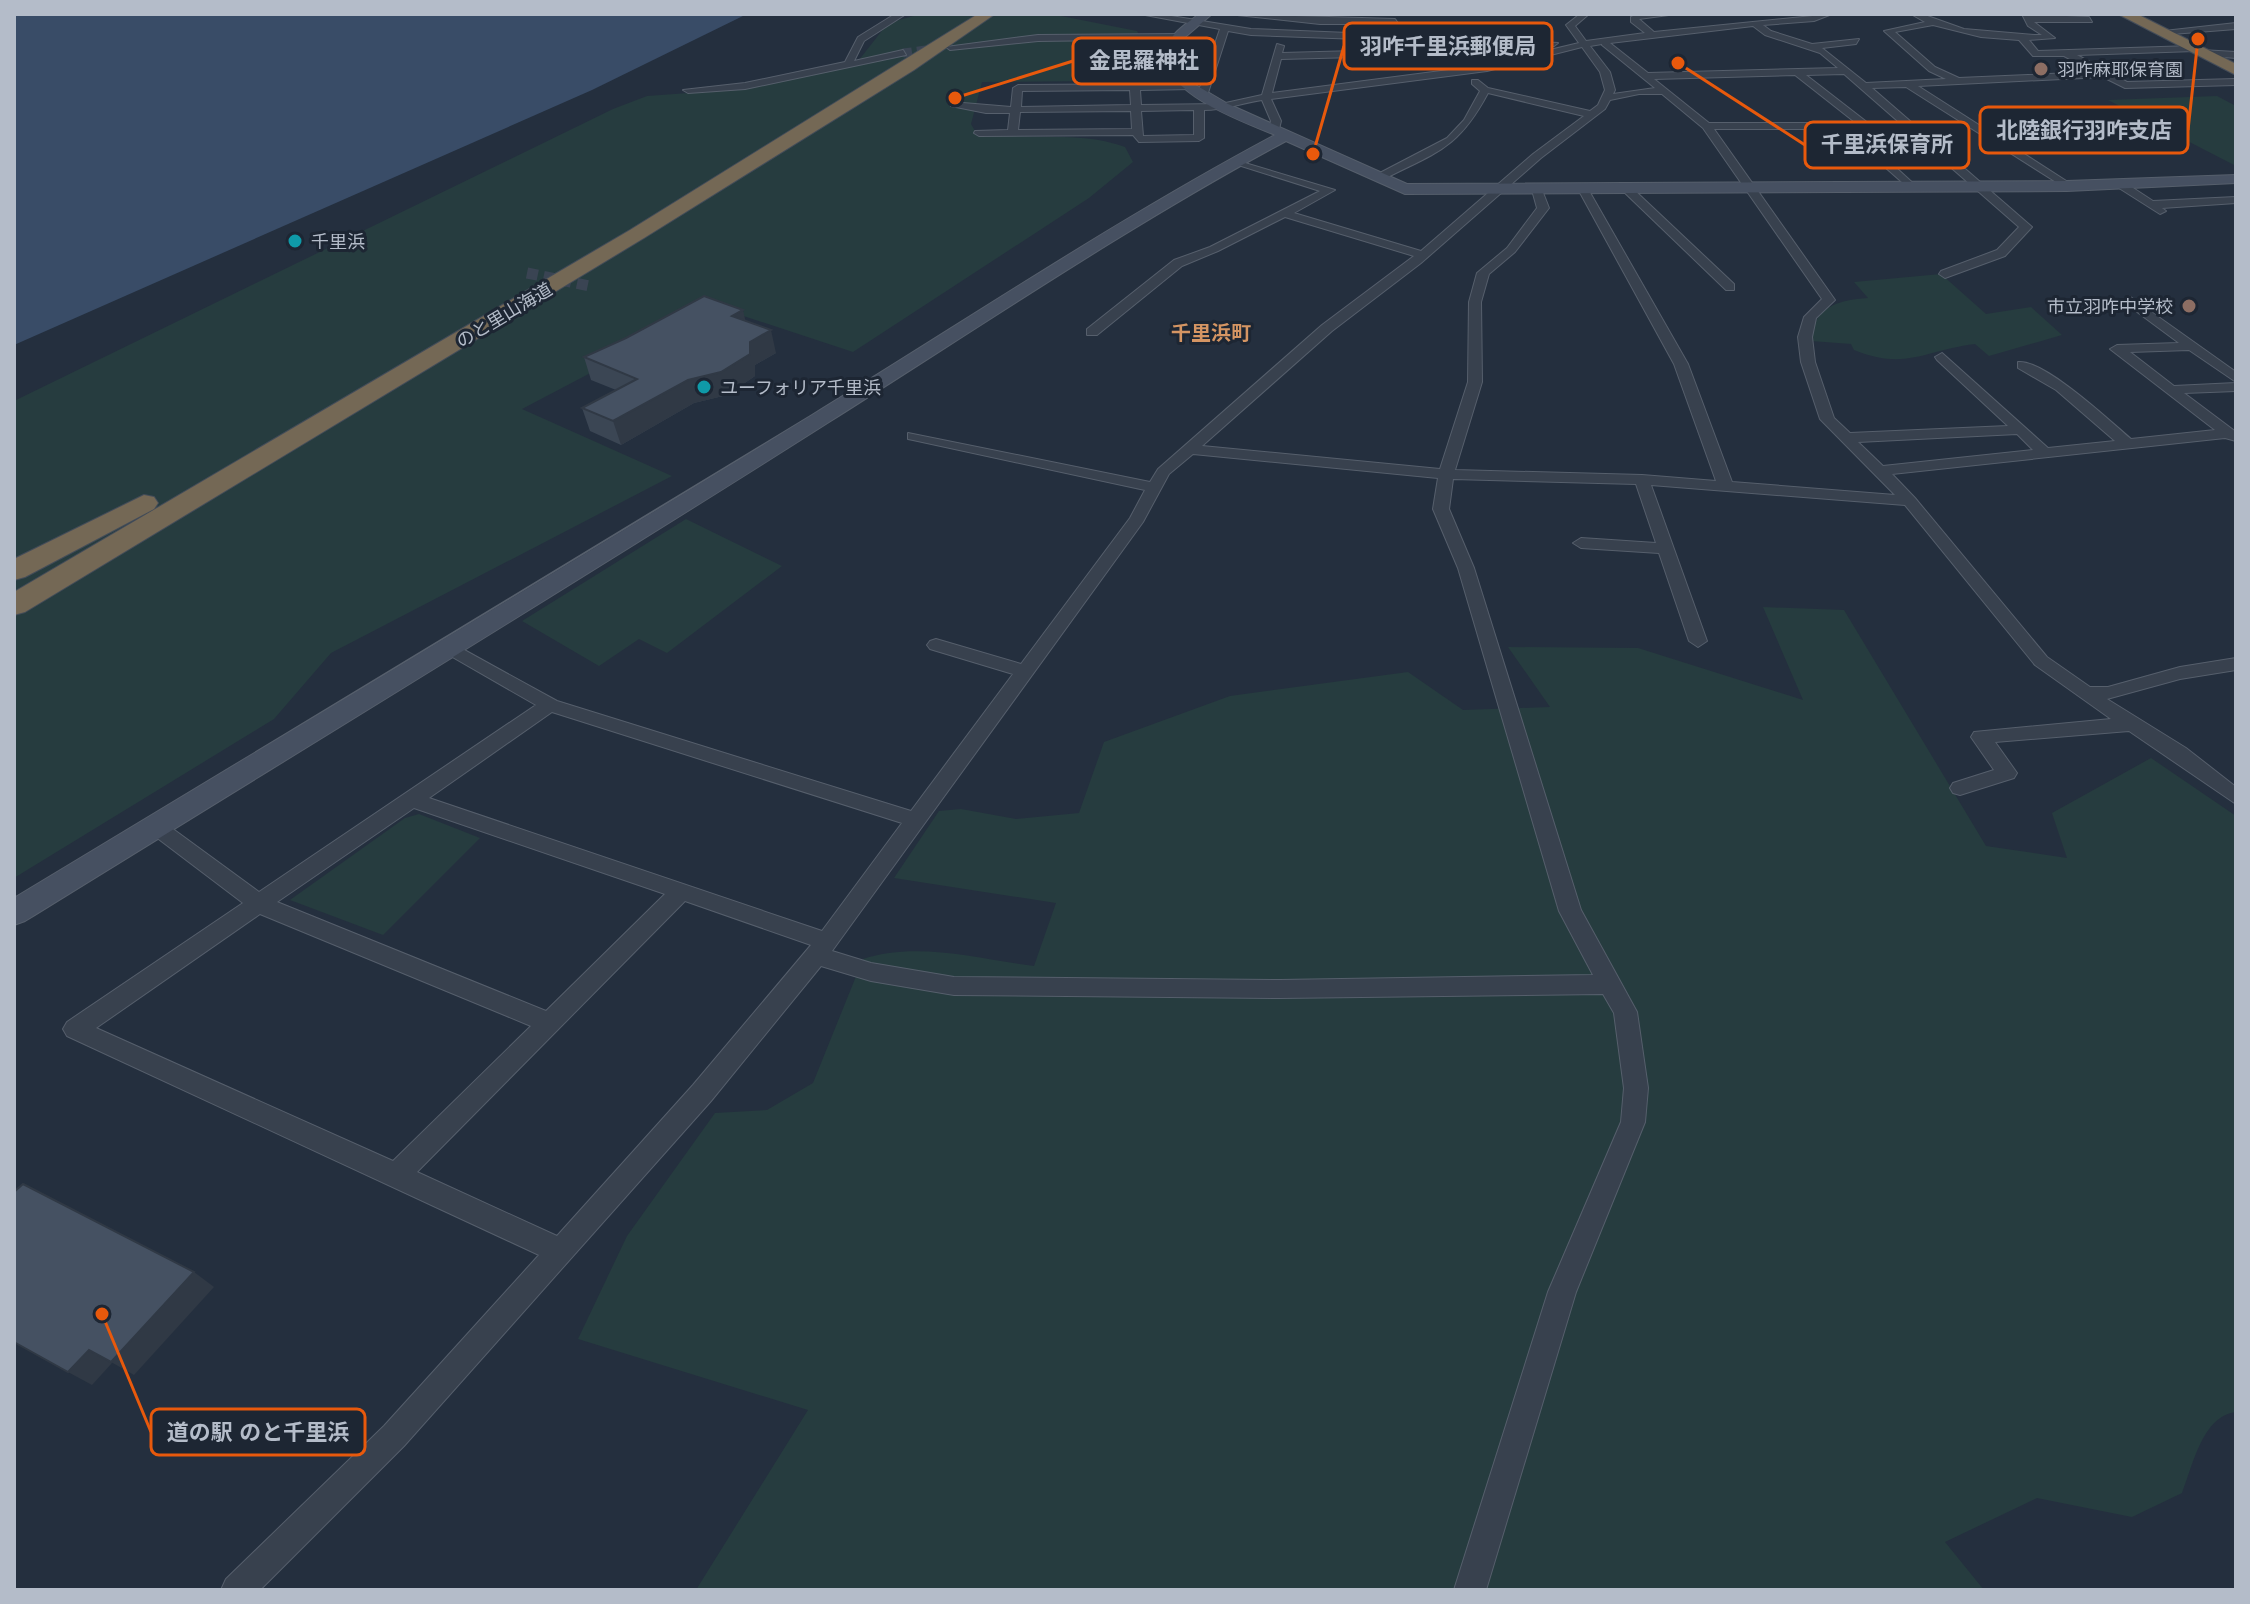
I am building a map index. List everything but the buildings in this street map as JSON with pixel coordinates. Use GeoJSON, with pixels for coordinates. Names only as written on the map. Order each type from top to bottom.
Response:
{"type":"FeatureCollection","features":[{"type":"Feature","properties":{"kind":"highway","name":"のと里山海道"},"geometry":{"type":"LineString","coordinates":[[14,588],[409,358],[972,14]]}},
{"type":"Feature","properties":{"kind":"highway","name":"のと里山海道"},"geometry":{"type":"LineString","coordinates":[[14,605],[651,226],[988,14]]}},
{"type":"Feature","properties":{"kind":"highway"},"geometry":{"type":"LineString","coordinates":[[2125,14],[2236,70]]}},
{"type":"Feature","properties":{"kind":"highway"},"geometry":{"type":"LineString","coordinates":[[14,571],[157,496],[330,395],[409,358]]}},
{"type":"Feature","properties":{"kind":"highway"},"geometry":{"type":"LineString","coordinates":[[14,626],[263,469],[364,399]]}},
{"type":"Feature","properties":{"kind":"street"},"geometry":{"type":"LineString","coordinates":[[849,64],[848,58],[862,38],[902,14]]}},
{"type":"Feature","properties":{"kind":"street"},"geometry":{"type":"LineString","coordinates":[[1144,14],[1201,18],[1225,28],[1282,34],[1585,44],[1814,19],[1828,14]]}},
{"type":"Feature","properties":{"kind":"street"},"geometry":{"type":"LineString","coordinates":[[1232,14],[1320,21],[1395,22],[1403,38]]}},
{"type":"Feature","properties":{"kind":"street"},"geometry":{"type":"LineString","coordinates":[[237,1590],[394,1436],[702,1093],[821,948],[1137,519],[1163,472],[1327,328],[1422,255],[1589,114],[1602,107],[1610,90],[1605,72],[1570,25],[1585,14]]}},
{"type":"Feature","properties":{"kind":"street"},"geometry":{"type":"LineString","coordinates":[[1654,36],[1635,22],[1635,17],[1672,14]]}},
{"type":"Feature","properties":{"kind":"street"},"geometry":{"type":"LineString","coordinates":[[1727,14],[1768,33],[1815,46],[1856,41]]}},
{"type":"Feature","properties":{"kind":"street"},"geometry":{"type":"LineString","coordinates":[[1915,14],[1932,23],[1985,35],[2051,38],[2027,16]]}},
{"type":"Feature","properties":{"kind":"street"},"geometry":{"type":"LineString","coordinates":[[2027,16],[2089,20]]}},
{"type":"Feature","properties":{"kind":"street"},"geometry":{"type":"LineString","coordinates":[[1197,97],[1174,69],[1172,57],[1179,36],[1201,18]]}},
{"type":"Feature","properties":{"kind":"street"},"geometry":{"type":"LineString","coordinates":[[2206,20],[2222,27]]}},
{"type":"Feature","properties":{"kind":"street"},"geometry":{"type":"LineString","coordinates":[[1932,23],[1888,31],[1932,69],[1957,82]]}},
{"type":"Feature","properties":{"kind":"street"},"geometry":{"type":"LineString","coordinates":[[2159,32],[2236,26]]}},
{"type":"Feature","properties":{"kind":"street"},"geometry":{"type":"LineString","coordinates":[[1135,88],[1139,139],[1199,138],[1197,97],[1225,28]]}},
{"type":"Feature","properties":{"kind":"street"},"geometry":{"type":"LineString","coordinates":[[1280,132],[1266,98],[1282,34]]}},
{"type":"Feature","properties":{"kind":"street"},"geometry":{"type":"LineString","coordinates":[[950,47],[1038,38],[1179,36]]}},
{"type":"Feature","properties":{"kind":"street"},"geometry":{"type":"LineString","coordinates":[[1344,37],[1355,54]]}},
{"type":"Feature","properties":{"kind":"street"},"geometry":{"type":"LineString","coordinates":[[2022,38],[2036,54],[2197,51],[2236,55]]}},
{"type":"Feature","properties":{"kind":"street"},"geometry":{"type":"LineString","coordinates":[[1605,43],[1707,126],[1829,300],[1810,317],[1805,337],[1808,362],[1827,419],[1910,501],[2041,661],[2131,724],[2179,753],[2236,797]]}},
{"type":"Feature","properties":{"kind":"street"},"geometry":{"type":"LineString","coordinates":[[1223,107],[1232,102],[1362,82],[1487,68],[1585,44]]}},
{"type":"Feature","properties":{"kind":"street"},"geometry":{"type":"LineString","coordinates":[[1815,46],[2026,227],[2001,253],[1945,274]]}},
{"type":"Feature","properties":{"kind":"street"},"geometry":{"type":"LineString","coordinates":[[1277,56],[1431,52]]}},
{"type":"Feature","properties":{"kind":"street"},"geometry":{"type":"LineString","coordinates":[[688,90],[745,86],[903,53]]}},
{"type":"Feature","properties":{"kind":"street"},"geometry":{"type":"LineString","coordinates":[[2066,53],[2125,85],[2236,82]]}},
{"type":"Feature","properties":{"kind":"street"},"geometry":{"type":"LineString","coordinates":[[1460,71],[1485,90],[1589,114]]}},
{"type":"Feature","properties":{"kind":"street"},"geometry":{"type":"LineString","coordinates":[[1796,71],[1866,126]]}},
{"type":"Feature","properties":{"kind":"street"},"geometry":{"type":"LineString","coordinates":[[1646,76],[1845,71]]}},
{"type":"Feature","properties":{"kind":"street"},"geometry":{"type":"LineString","coordinates":[[1864,86],[2103,74]]}},
{"type":"Feature","properties":{"kind":"street"},"geometry":{"type":"LineString","coordinates":[[1910,85],[2067,186]]}},
{"type":"Feature","properties":{"kind":"street"},"geometry":{"type":"LineString","coordinates":[[1013,133],[1018,88],[1135,88],[1197,97],[1413,190],[2123,186],[2236,179]]}},
{"type":"Feature","properties":{"kind":"street"},"geometry":{"type":"LineString","coordinates":[[1075,132],[1076,88]]}},
{"type":"Feature","properties":{"kind":"street"},"geometry":{"type":"LineString","coordinates":[[1380,177],[1451,140],[1468,121],[1485,90]]}},
{"type":"Feature","properties":{"kind":"street"},"geometry":{"type":"LineString","coordinates":[[1608,98],[1639,91],[1667,91]]}},
{"type":"Feature","properties":{"kind":"street"},"geometry":{"type":"LineString","coordinates":[[954,104],[986,110],[1136,109],[1197,97]]}},
{"type":"Feature","properties":{"kind":"street"},"geometry":{"type":"LineString","coordinates":[[1707,126],[1907,126]]}},
{"type":"Feature","properties":{"kind":"street"},"geometry":{"type":"LineString","coordinates":[[1845,126],[1912,188]]}},
{"type":"Feature","properties":{"kind":"street"},"geometry":{"type":"LineString","coordinates":[[979,133],[1137,132]]}},
{"type":"Feature","properties":{"kind":"street"},"geometry":{"type":"LineString","coordinates":[[14,913],[822,418],[1136,218],[1239,162],[1280,132]]}},
{"type":"Feature","properties":{"kind":"street"},"geometry":{"type":"LineString","coordinates":[[1092,332],[1178,263],[1214,249],[1330,190],[1239,162]]}},
{"type":"Feature","properties":{"kind":"street"},"geometry":{"type":"LineString","coordinates":[[2171,184],[2202,202]]}},
{"type":"Feature","properties":{"kind":"street"},"geometry":{"type":"LineString","coordinates":[[2123,186],[2163,213]]}},
{"type":"Feature","properties":{"kind":"street"},"geometry":{"type":"LineString","coordinates":[[1583,189],[1681,364],[1726,487]]}},
{"type":"Feature","properties":{"kind":"street"},"geometry":{"type":"LineString","coordinates":[[1627,189],[1730,287]]}},
{"type":"Feature","properties":{"kind":"street"},"geometry":{"type":"LineString","coordinates":[[1470,1590],[1562,1292],[1633,1122],[1636,1088],[1625,1012],[1570,911],[1466,568],[1441,509],[1446,474],[1475,382],[1475,302],[1483,273],[1511,250],[1543,208],[1537,190]]}},
{"type":"Feature","properties":{"kind":"street"},"geometry":{"type":"LineString","coordinates":[[2150,205],[2236,200]]}},
{"type":"Feature","properties":{"kind":"street"},"geometry":{"type":"LineString","coordinates":[[1282,213],[1422,255]]}},
{"type":"Feature","properties":{"kind":"street"},"geometry":{"type":"LineString","coordinates":[[2129,300],[2236,378]]}},
{"type":"Feature","properties":{"kind":"street"},"geometry":{"type":"LineString","coordinates":[[2192,346],[2117,349],[2232,436]]}},
{"type":"Feature","properties":{"kind":"street"},"geometry":{"type":"LineString","coordinates":[[1942,357],[2045,453]]}},
{"type":"Feature","properties":{"kind":"street"},"geometry":{"type":"LineString","coordinates":[[2023,365],[2061,387],[2129,445]]}},
{"type":"Feature","properties":{"kind":"street"},"geometry":{"type":"LineString","coordinates":[[2170,390],[2236,387]]}},
{"type":"Feature","properties":{"kind":"street"},"geometry":{"type":"LineString","coordinates":[[1847,438],[2020,430]]}},
{"type":"Feature","properties":{"kind":"street"},"geometry":{"type":"LineString","coordinates":[[913,436],[1153,487]]}},
{"type":"Feature","properties":{"kind":"street"},"geometry":{"type":"LineString","coordinates":[[1880,471],[2232,436]]}},
{"type":"Feature","properties":{"kind":"street"},"geometry":{"type":"LineString","coordinates":[[1190,449],[1446,474],[1642,480],[1910,501]]}},
{"type":"Feature","properties":{"kind":"street"},"geometry":{"type":"LineString","coordinates":[[1642,480],[1698,641]]}},
{"type":"Feature","properties":{"kind":"street"},"geometry":{"type":"LineString","coordinates":[[1581,543],[1666,549]]}},
{"type":"Feature","properties":{"kind":"street"},"geometry":{"type":"LineString","coordinates":[[936,645],[1025,671]]}},
{"type":"Feature","properties":{"kind":"street"},"geometry":{"type":"LineString","coordinates":[[448,647],[550,705],[916,820]]}},
{"type":"Feature","properties":{"kind":"street"},"geometry":{"type":"LineString","coordinates":[[2087,693],[2108,693],[2180,673],[2236,664]]}},
{"type":"Feature","properties":{"kind":"street"},"geometry":{"type":"LineString","coordinates":[[550,705],[75,1029],[561,1251]]}},
{"type":"Feature","properties":{"kind":"street"},"geometry":{"type":"LineString","coordinates":[[1960,788],[2007,773],[1981,737],[2131,724]]}},
{"type":"Feature","properties":{"kind":"street"},"geometry":{"type":"LineString","coordinates":[[414,800],[682,891],[871,972],[954,986],[1280,989],[1608,984]]}},
{"type":"Feature","properties":{"kind":"street"},"geometry":{"type":"LineString","coordinates":[[155,826],[261,905],[549,1023]]}},
{"type":"Feature","properties":{"kind":"street"},"geometry":{"type":"LineString","coordinates":[[396,1175],[682,891]]}},
{"type":"Feature","properties":{"kind":"green space"},"geometry":{"type":"Polygon","coordinates":[[[921,14],[1051,14],[1137,31],[1150,54],[1146,64],[1104,74],[1091,81],[982,82],[971,124],[975,131],[994,134],[1107,142],[1125,147],[1133,162],[1089,198],[853,352],[716,307],[522,409],[672,476],[331,653],[274,719],[14,878],[14,401],[613,109],[647,96],[730,90],[855,65],[888,23],[921,14]]]}},
{"type":"Feature","properties":{"kind":"green space"},"geometry":{"type":"Polygon","coordinates":[[[2217,96],[2236,106],[2236,166],[2108,100],[2217,96]]]}},
{"type":"Feature","properties":{"kind":"green space"},"geometry":{"type":"Polygon","coordinates":[[[1941,274],[1986,314],[2031,307],[2062,335],[1989,356],[1975,344],[1902,359],[1872,356],[1854,350],[1851,344],[1811,341],[1813,329],[1822,313],[1837,304],[1868,298],[1854,282],[1941,274]]]}},
{"type":"Feature","properties":{"kind":"green space"},"geometry":{"type":"Polygon","coordinates":[[[686,519],[782,566],[667,653],[639,639],[599,666],[522,621],[686,519]]]}},
{"type":"Feature","properties":{"kind":"green space"},"geometry":{"type":"Polygon","coordinates":[[[1763,607],[1844,610],[1986,846],[2067,858],[2052,813],[2151,758],[2236,816],[2236,1412],[2224,1416],[2207,1432],[2182,1493],[2132,1517],[2037,1498],[1945,1542],[1984,1590],[696,1590],[808,1410],[578,1339],[627,1236],[715,1113],[767,1110],[813,1083],[863,959],[926,951],[1034,966],[1056,903],[894,878],[939,811],[961,809],[1016,819],[1079,813],[1104,742],[1230,696],[1408,672],[1463,710],[1550,707],[1508,647],[1638,648],[1803,700],[1763,607]]]}},
{"type":"Feature","properties":{"kind":"green space"},"geometry":{"type":"Polygon","coordinates":[[[419,814],[480,838],[383,935],[290,900],[405,818],[419,814]]]}},
{"type":"Feature","properties":{"kind":"water"},"geometry":{"type":"Polygon","coordinates":[[[14,14],[747,14],[592,90],[14,345],[14,14]]]}},
{"type":"Feature","properties":{"kind":"tunnel"},"geometry":{"type":"LineString","coordinates":[[903,53],[942,48]]}},
{"type":"Feature","properties":{"kind":"tunnel"},"geometry":{"type":"LineString","coordinates":[[527,273],[590,286]]}},
{"type":"Feature","properties":{"kind":"place","name":"北陸銀行羽咋支店"},"geometry":{"type":"Point","coordinates":[2198,39]}},
{"type":"Feature","properties":{"kind":"place","name":"千里浜保育所"},"geometry":{"type":"Point","coordinates":[1678,63]}},
{"type":"Feature","properties":{"kind":"place","name":"羽咋麻耶保育園"},"geometry":{"type":"Point","coordinates":[2041,69]}},
{"type":"Feature","properties":{"kind":"place","name":"金毘羅神社"},"geometry":{"type":"Point","coordinates":[955,98]}},
{"type":"Feature","properties":{"kind":"place","name":"羽咋千里浜郵便局"},"geometry":{"type":"Point","coordinates":[1313,154]}},
{"type":"Feature","properties":{"kind":"place","name":"千里浜"},"geometry":{"type":"Point","coordinates":[295,241]}},
{"type":"Feature","properties":{"kind":"place","name":"市立羽咋中学校"},"geometry":{"type":"Point","coordinates":[2189,306]}},
{"type":"Feature","properties":{"kind":"place","name":"ユーフォリア千里浜"},"geometry":{"type":"Point","coordinates":[704,387]}},
{"type":"Feature","properties":{"kind":"place","name":"道の駅 のと千里浜"},"geometry":{"type":"Point","coordinates":[102,1314]}},
{"type":"Feature","properties":{"kind":"district","name":"千里浜町"},"geometry":{"type":"Point","coordinates":[1211,333]}}]}
